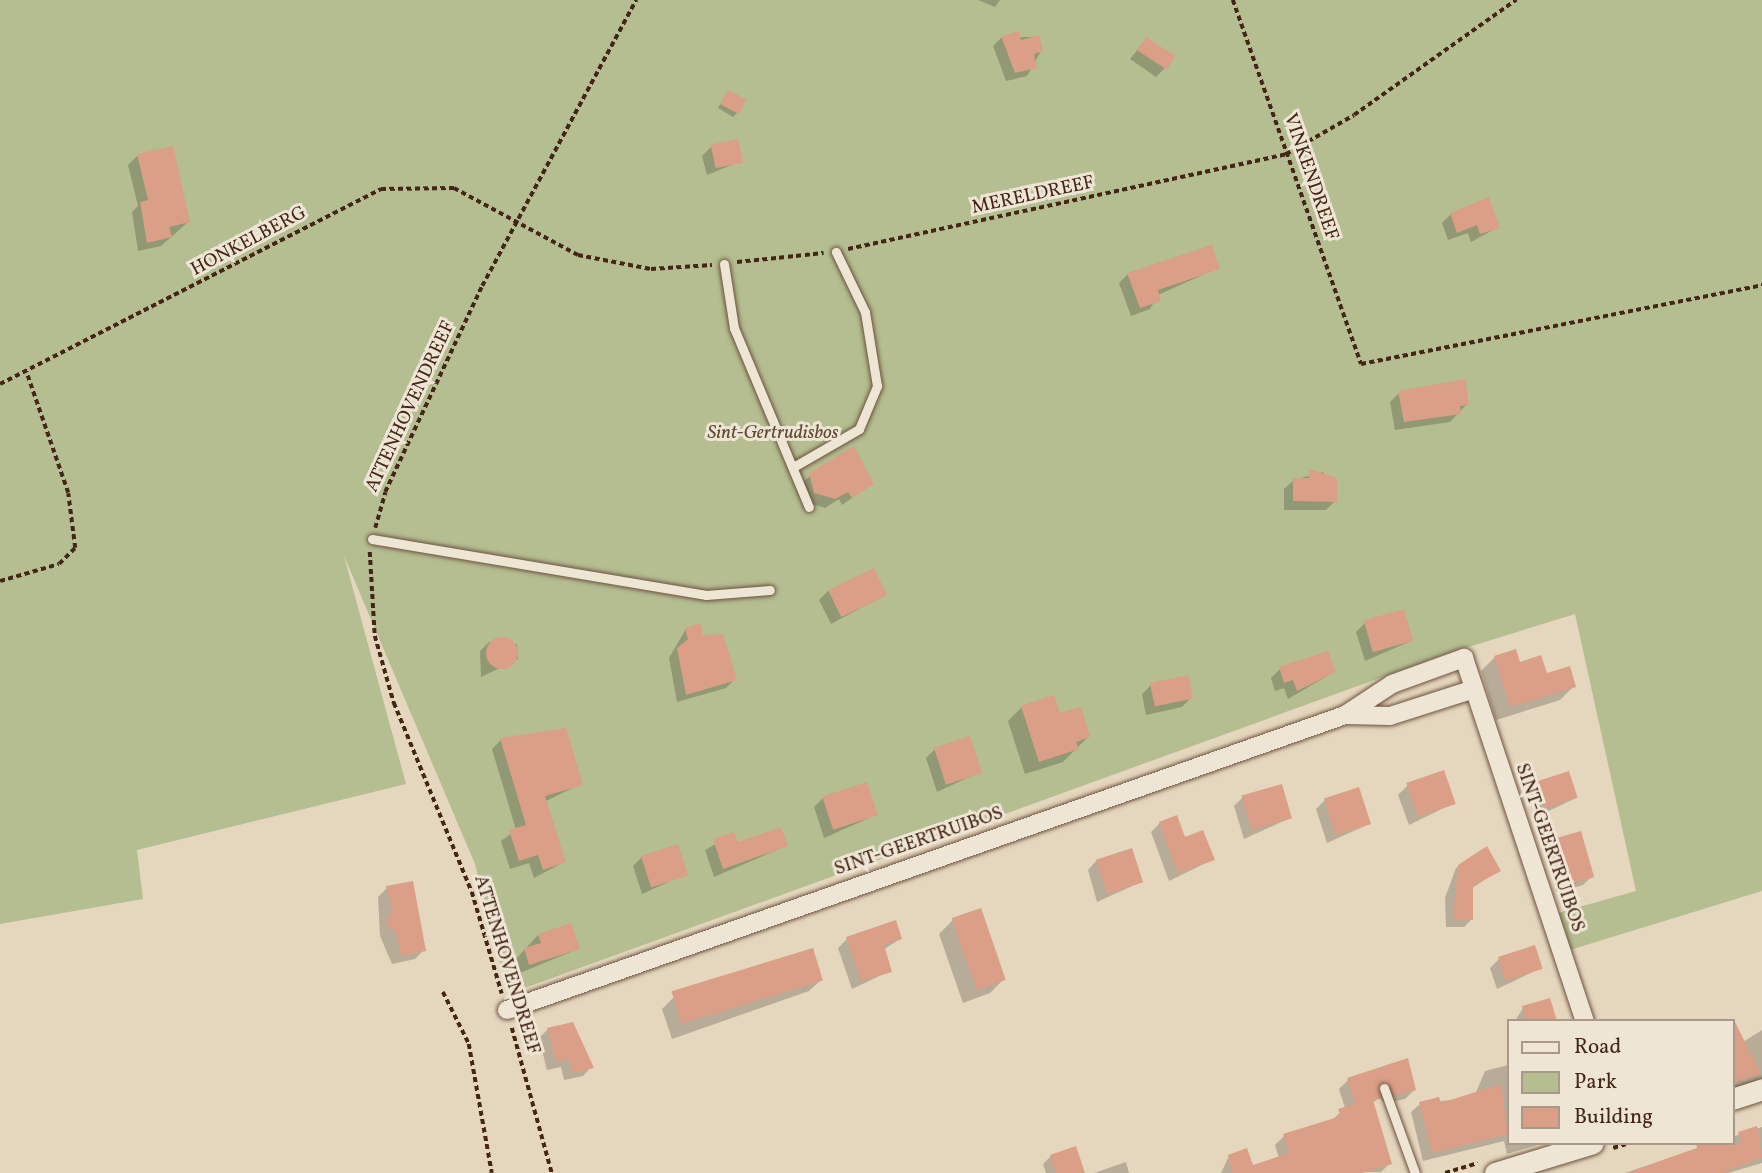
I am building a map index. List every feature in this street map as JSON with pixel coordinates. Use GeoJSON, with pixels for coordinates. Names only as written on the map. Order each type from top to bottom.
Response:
{"type":"FeatureCollection","features":[{"type":"Feature","properties":{"kind":"street","name":"SINT-GEERTRUIBOS"},"geometry":{"type":"LineString","coordinates":[[507,1010],[1345,715],[1392,684],[1464,658],[1584,1019]]}},
{"type":"Feature","properties":{"kind":"street","name":"SINT-GEERTRUIBOS"},"geometry":{"type":"LineString","coordinates":[[1345,715],[1390,716],[1474,689]]}},
{"type":"Feature","properties":{"kind":"street"},"geometry":{"type":"LineString","coordinates":[[1734,1098],[1762,1089]]}},
{"type":"Feature","properties":{"kind":"street"},"geometry":{"type":"LineString","coordinates":[[1495,1173],[1586,1145]]}},
{"type":"Feature","properties":{"kind":"lane"},"geometry":{"type":"LineString","coordinates":[[795,466],[859,429],[877,386],[865,312],[836,252]]}},
{"type":"Feature","properties":{"kind":"lane"},"geometry":{"type":"LineString","coordinates":[[724,264],[734,328],[795,466],[810,507]]}},
{"type":"Feature","properties":{"kind":"lane"},"geometry":{"type":"LineString","coordinates":[[372,539],[706,595],[770,590]]}},
{"type":"Feature","properties":{"kind":"lane"},"geometry":{"type":"LineString","coordinates":[[1384,1087],[1415,1173]]}},
{"type":"Feature","properties":{"kind":"path","name":"ATTENHOVENDREEF"},"geometry":{"type":"LineString","coordinates":[[552,1173],[472,892],[394,703],[375,636],[367,571],[372,539],[385,492],[517,223],[636,0]]}},
{"type":"Feature","properties":{"kind":"path","name":"VINKENDREEF"},"geometry":{"type":"LineString","coordinates":[[1233,0],[1361,364],[1762,285]]}},
{"type":"Feature","properties":{"kind":"path","name":"MERELDREEF"},"geometry":{"type":"LineString","coordinates":[[517,223],[590,257],[651,269],[724,264],[836,252],[1286,154],[1354,115],[1516,0]]}},
{"type":"Feature","properties":{"kind":"path","name":"HONKELBERG"},"geometry":{"type":"LineString","coordinates":[[0,384],[381,189],[454,188],[517,223]]}},
{"type":"Feature","properties":{"kind":"path"},"geometry":{"type":"LineString","coordinates":[[0,580],[59,564],[75,548],[68,492],[26,372]]}},
{"type":"Feature","properties":{"kind":"path"},"geometry":{"type":"LineString","coordinates":[[443,992],[469,1044],[492,1173]]}},
{"type":"Feature","properties":{"kind":"green space","name":"Sint-Gertrudisbos"},"geometry":{"type":"Polygon","coordinates":[[[0,0],[1762,0],[1762,891],[1570,950],[1558,913],[1636,891],[1575,614],[1449,653],[508,994],[475,864],[344,556],[406,784],[137,850],[143,899],[0,924],[0,0]]]}},
{"type":"Feature","properties":{"kind":"building"},"geometry":{"type":"Polygon","coordinates":[[[1019,31],[1021,40],[1039,35],[1043,51],[1034,54],[1037,68],[1015,73],[1001,36],[1019,31]]]}},
{"type":"Feature","properties":{"kind":"building"},"geometry":{"type":"Polygon","coordinates":[[[1146,37],[1175,56],[1167,69],[1137,50],[1146,37]]]}},
{"type":"Feature","properties":{"kind":"building"},"geometry":{"type":"Polygon","coordinates":[[[728,90],[747,100],[739,114],[720,104],[728,90]]]}},
{"type":"Feature","properties":{"kind":"building"},"geometry":{"type":"Polygon","coordinates":[[[738,139],[743,162],[716,168],[711,145],[738,139]]]}},
{"type":"Feature","properties":{"kind":"building"},"geometry":{"type":"Polygon","coordinates":[[[173,146],[190,222],[169,227],[172,237],[147,243],[140,202],[148,200],[137,154],[173,146]]]}},
{"type":"Feature","properties":{"kind":"building"},"geometry":{"type":"Polygon","coordinates":[[[1489,197],[1500,228],[1480,234],[1477,225],[1457,233],[1450,213],[1489,197]]]}},
{"type":"Feature","properties":{"kind":"building"},"geometry":{"type":"Polygon","coordinates":[[[1212,245],[1220,269],[1158,290],[1161,301],[1140,308],[1127,273],[1212,245]]]}},
{"type":"Feature","properties":{"kind":"building"},"geometry":{"type":"Polygon","coordinates":[[[1465,379],[1469,405],[1460,406],[1461,414],[1404,422],[1398,391],[1465,379]]]}},
{"type":"Feature","properties":{"kind":"building"},"geometry":{"type":"Polygon","coordinates":[[[854,446],[874,484],[852,498],[848,492],[835,499],[814,493],[809,473],[854,446]]]}},
{"type":"Feature","properties":{"kind":"building"},"geometry":{"type":"Polygon","coordinates":[[[1309,469],[1337,478],[1337,502],[1293,501],[1293,478],[1309,478],[1309,469]]]}},
{"type":"Feature","properties":{"kind":"building"},"geometry":{"type":"Polygon","coordinates":[[[874,568],[887,595],[841,617],[828,590],[874,568]]]}},
{"type":"Feature","properties":{"kind":"building"},"geometry":{"type":"Polygon","coordinates":[[[1404,609],[1413,641],[1373,652],[1364,621],[1404,609]]]}},
{"type":"Feature","properties":{"kind":"building"},"geometry":{"type":"Polygon","coordinates":[[[700,623],[703,635],[723,634],[737,680],[686,695],[677,648],[688,639],[685,628],[700,623]]]}},
{"type":"Feature","properties":{"kind":"building"},"geometry":{"type":"Polygon","coordinates":[[[502,637],[513,642],[518,653],[513,664],[502,669],[491,664],[486,653],[491,642],[502,637]]]}},
{"type":"Feature","properties":{"kind":"building"},"geometry":{"type":"Polygon","coordinates":[[[1516,649],[1520,662],[1541,655],[1547,673],[1570,666],[1576,687],[1510,707],[1494,656],[1516,649]]]}},
{"type":"Feature","properties":{"kind":"building"},"geometry":{"type":"Polygon","coordinates":[[[1328,651],[1336,672],[1297,691],[1293,680],[1284,683],[1279,667],[1328,651]]]}},
{"type":"Feature","properties":{"kind":"building"},"geometry":{"type":"Polygon","coordinates":[[[1188,675],[1193,698],[1155,707],[1150,683],[1188,675]]]}},
{"type":"Feature","properties":{"kind":"building"},"geometry":{"type":"Polygon","coordinates":[[[1054,695],[1060,713],[1081,707],[1090,737],[1076,742],[1079,749],[1039,762],[1021,706],[1054,695]]]}},
{"type":"Feature","properties":{"kind":"building"},"geometry":{"type":"Polygon","coordinates":[[[566,728],[583,785],[545,796],[566,862],[543,870],[538,855],[519,861],[509,830],[526,825],[500,738],[566,728]]]}},
{"type":"Feature","properties":{"kind":"building"},"geometry":{"type":"Polygon","coordinates":[[[970,736],[982,773],[946,785],[934,748],[970,736]]]}},
{"type":"Feature","properties":{"kind":"building"},"geometry":{"type":"Polygon","coordinates":[[[1444,770],[1456,804],[1418,817],[1406,783],[1444,770]]]}},
{"type":"Feature","properties":{"kind":"building"},"geometry":{"type":"Polygon","coordinates":[[[1569,771],[1578,798],[1544,808],[1536,782],[1569,771]]]}},
{"type":"Feature","properties":{"kind":"building"},"geometry":{"type":"Polygon","coordinates":[[[867,782],[878,815],[833,830],[822,797],[867,782]]]}},
{"type":"Feature","properties":{"kind":"building"},"geometry":{"type":"Polygon","coordinates":[[[1282,784],[1292,819],[1252,830],[1242,796],[1282,784]]]}},
{"type":"Feature","properties":{"kind":"building"},"geometry":{"type":"Polygon","coordinates":[[[1359,787],[1371,824],[1336,836],[1324,798],[1359,787]]]}},
{"type":"Feature","properties":{"kind":"building"},"geometry":{"type":"Polygon","coordinates":[[[1177,815],[1185,837],[1203,830],[1215,860],[1178,873],[1159,822],[1177,815]]]}},
{"type":"Feature","properties":{"kind":"building"},"geometry":{"type":"Polygon","coordinates":[[[781,827],[788,846],[723,869],[713,839],[734,832],[738,842],[781,827]]]}},
{"type":"Feature","properties":{"kind":"building"},"geometry":{"type":"Polygon","coordinates":[[[1581,831],[1594,877],[1565,885],[1552,839],[1581,831]]]}},
{"type":"Feature","properties":{"kind":"building"},"geometry":{"type":"Polygon","coordinates":[[[678,844],[688,875],[651,887],[641,856],[678,844]]]}},
{"type":"Feature","properties":{"kind":"building"},"geometry":{"type":"Polygon","coordinates":[[[1487,846],[1501,871],[1473,886],[1473,920],[1453,920],[1458,865],[1487,846]]]}},
{"type":"Feature","properties":{"kind":"building"},"geometry":{"type":"Polygon","coordinates":[[[1132,848],[1143,882],[1107,894],[1096,860],[1132,848]]]}},
{"type":"Feature","properties":{"kind":"building"},"geometry":{"type":"Polygon","coordinates":[[[413,881],[426,951],[401,956],[396,933],[386,923],[392,911],[386,886],[413,881]]]}},
{"type":"Feature","properties":{"kind":"building"},"geometry":{"type":"Polygon","coordinates":[[[981,908],[1006,980],[976,990],[952,918],[981,908]]]}},
{"type":"Feature","properties":{"kind":"building"},"geometry":{"type":"Polygon","coordinates":[[[896,920],[902,939],[884,945],[892,972],[861,981],[846,937],[896,920]]]}},
{"type":"Feature","properties":{"kind":"building"},"geometry":{"type":"Polygon","coordinates":[[[571,923],[580,949],[529,965],[524,948],[541,943],[538,934],[571,923]]]}},
{"type":"Feature","properties":{"kind":"building"},"geometry":{"type":"Polygon","coordinates":[[[1535,945],[1543,969],[1506,981],[1498,957],[1535,945]]]}},
{"type":"Feature","properties":{"kind":"building"},"geometry":{"type":"Polygon","coordinates":[[[813,948],[823,981],[681,1024],[671,991],[813,948]]]}},
{"type":"Feature","properties":{"kind":"building"},"geometry":{"type":"Polygon","coordinates":[[[1550,998],[1556,1019],[1525,1019],[1522,1006],[1550,998]]]}},
{"type":"Feature","properties":{"kind":"building"},"geometry":{"type":"Polygon","coordinates":[[[573,1022],[594,1068],[572,1073],[569,1059],[556,1062],[547,1028],[573,1022]]]}},
{"type":"Feature","properties":{"kind":"building"},"geometry":{"type":"Polygon","coordinates":[[[1734,1022],[1761,1074],[1734,1082],[1734,1022]]]}},
{"type":"Feature","properties":{"kind":"building"},"geometry":{"type":"Polygon","coordinates":[[[1408,1058],[1416,1090],[1394,1095],[1382,1081],[1380,1099],[1373,1100],[1392,1164],[1362,1173],[1233,1173],[1228,1155],[1247,1148],[1253,1165],[1289,1153],[1283,1134],[1341,1116],[1338,1109],[1355,1104],[1347,1078],[1408,1058]]]}},
{"type":"Feature","properties":{"kind":"building"},"geometry":{"type":"Polygon","coordinates":[[[1501,1084],[1506,1134],[1432,1153],[1419,1102],[1439,1097],[1441,1103],[1501,1084]]]}},
{"type":"Feature","properties":{"kind":"building"},"geometry":{"type":"Polygon","coordinates":[[[1757,1126],[1762,1157],[1722,1173],[1626,1173],[1697,1148],[1696,1145],[1742,1143],[1738,1132],[1757,1126]]]}},
{"type":"Feature","properties":{"kind":"building"},"geometry":{"type":"Polygon","coordinates":[[[1076,1146],[1085,1173],[1056,1173],[1050,1155],[1076,1146]]]}}]}
